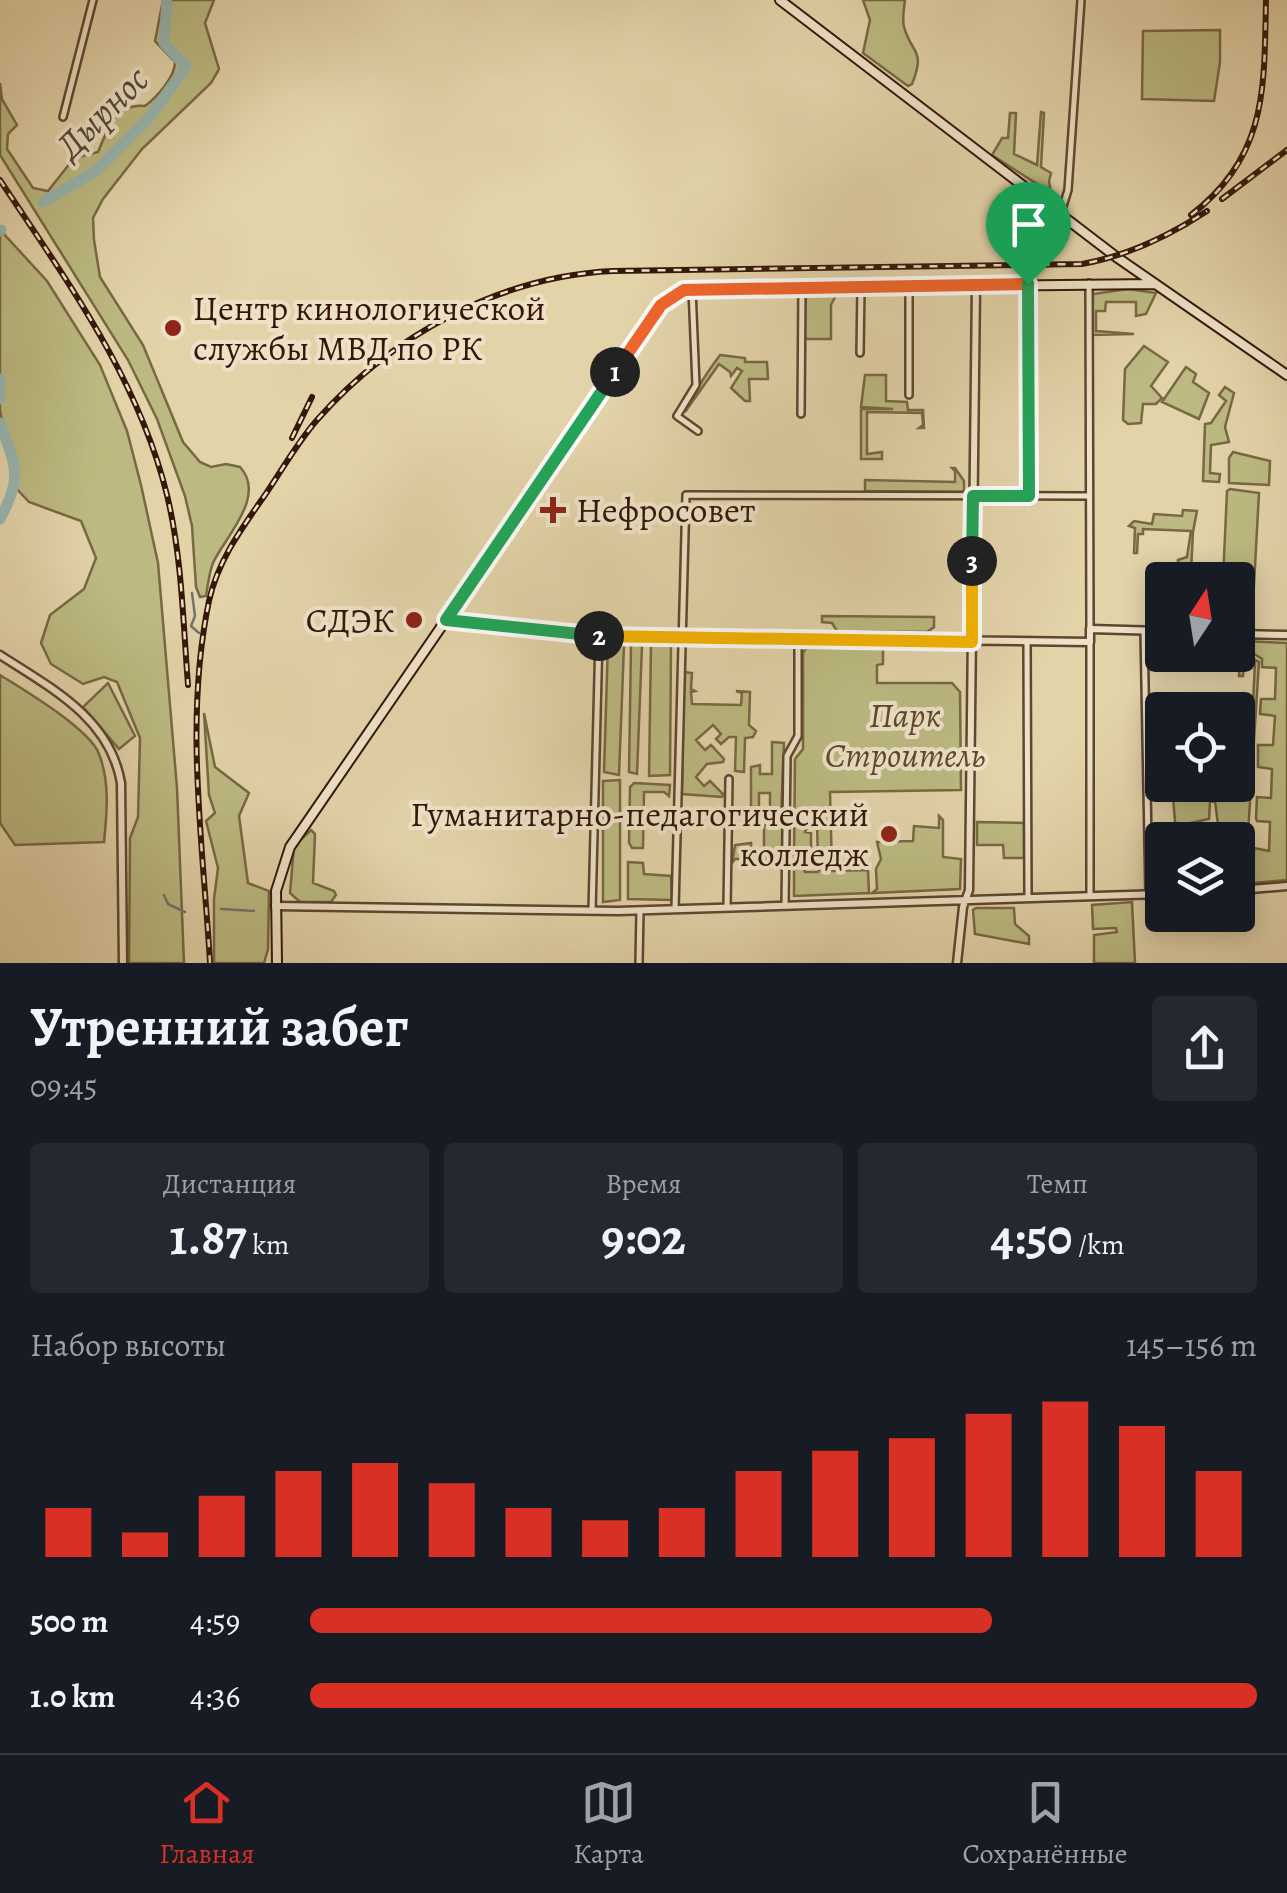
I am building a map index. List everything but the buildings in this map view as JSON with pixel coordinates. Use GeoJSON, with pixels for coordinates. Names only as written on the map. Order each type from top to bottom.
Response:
{"type":"FeatureCollection","features":[{"type":"Feature","properties":{"kind":"main road"},"geometry":{"type":"LineString","coordinates":[[780,0],[1060,216],[1287,375]]}},
{"type":"Feature","properties":{"kind":"main road"},"geometry":{"type":"LineString","coordinates":[[276,963],[274,906],[278,878],[290,847],[657,310],[672,294],[692,289],[1154,284]]}},
{"type":"Feature","properties":{"kind":"street"},"geometry":{"type":"LineString","coordinates":[[63,117],[93,0]]}},
{"type":"Feature","properties":{"kind":"street"},"geometry":{"type":"LineString","coordinates":[[1060,216],[1068,190],[1081,0]]}},
{"type":"Feature","properties":{"kind":"street"},"geometry":{"type":"LineString","coordinates":[[1089,283],[1090,896]]}},
{"type":"Feature","properties":{"kind":"street"},"geometry":{"type":"LineString","coordinates":[[1028,284],[1029,496]]}},
{"type":"Feature","properties":{"kind":"street"},"geometry":{"type":"LineString","coordinates":[[909,286],[909,395]]}},
{"type":"Feature","properties":{"kind":"street"},"geometry":{"type":"LineString","coordinates":[[957,963],[969,890],[976,286]]}},
{"type":"Feature","properties":{"kind":"street"},"geometry":{"type":"LineString","coordinates":[[801,414],[802,287]]}},
{"type":"Feature","properties":{"kind":"street"},"geometry":{"type":"LineString","coordinates":[[860,353],[861,287]]}},
{"type":"Feature","properties":{"kind":"street"},"geometry":{"type":"LineString","coordinates":[[692,289],[696,385],[678,416],[698,431]]}},
{"type":"Feature","properties":{"kind":"street"},"geometry":{"type":"LineString","coordinates":[[675,910],[686,496],[1088,496]]}},
{"type":"Feature","properties":{"kind":"street"},"geometry":{"type":"LineString","coordinates":[[446,620],[599,636],[1090,642]]}},
{"type":"Feature","properties":{"kind":"street"},"geometry":{"type":"LineString","coordinates":[[1090,629],[1144,631],[1148,822]]}},
{"type":"Feature","properties":{"kind":"street"},"geometry":{"type":"LineString","coordinates":[[1255,635],[1287,636]]}},
{"type":"Feature","properties":{"kind":"street"},"geometry":{"type":"LineString","coordinates":[[592,911],[599,636]]}},
{"type":"Feature","properties":{"kind":"street"},"geometry":{"type":"LineString","coordinates":[[785,906],[787,756],[798,736],[798,640]]}},
{"type":"Feature","properties":{"kind":"street"},"geometry":{"type":"LineString","coordinates":[[1027,642],[1028,898]]}},
{"type":"Feature","properties":{"kind":"street"},"geometry":{"type":"LineString","coordinates":[[0,655],[77,708],[102,734],[114,754],[121,783],[123,963]]}},
{"type":"Feature","properties":{"kind":"street"},"geometry":{"type":"LineString","coordinates":[[726,908],[729,779]]}},
{"type":"Feature","properties":{"kind":"street"},"geometry":{"type":"LineString","coordinates":[[1255,889],[1287,886]]}},
{"type":"Feature","properties":{"kind":"street"},"geometry":{"type":"LineString","coordinates":[[274,906],[675,910],[1145,894]]}},
{"type":"Feature","properties":{"kind":"street"},"geometry":{"type":"LineString","coordinates":[[639,963],[640,910]]}},
{"type":"Feature","properties":{"kind":"green space"},"geometry":{"type":"Polygon","coordinates":[[[163,0],[214,0],[205,23],[219,69],[211,83],[142,149],[103,199],[93,218],[94,240],[100,277],[143,345],[183,442],[200,462],[211,467],[240,467],[247,478],[249,491],[241,516],[213,563],[206,596],[200,597],[185,496],[157,419],[128,360],[0,155],[0,83],[2,99],[17,125],[8,134],[7,149],[33,188],[48,191],[74,158],[98,152],[119,113],[145,106],[172,74],[175,62],[155,41],[163,0]]]}},
{"type":"Feature","properties":{"kind":"green space"},"geometry":{"type":"Polygon","coordinates":[[[863,0],[905,0],[904,27],[918,58],[912,84],[908,86],[863,53],[870,20],[863,0]]]}},
{"type":"Feature","properties":{"kind":"green space"},"geometry":{"type":"Polygon","coordinates":[[[1220,30],[1214,101],[1142,99],[1143,31],[1220,30]]]}},
{"type":"Feature","properties":{"kind":"green space"},"geometry":{"type":"Polygon","coordinates":[[[1041,112],[1041,167],[1051,173],[1051,193],[992,155],[1002,138],[1008,138],[1010,113],[1016,113],[1014,154],[1037,165],[1041,112]]]}},
{"type":"Feature","properties":{"kind":"green space"},"geometry":{"type":"Polygon","coordinates":[[[3,233],[47,281],[100,365],[127,431],[141,485],[158,563],[177,788],[184,963],[129,963],[130,838],[138,817],[140,738],[117,682],[104,677],[83,684],[51,664],[41,643],[50,615],[84,589],[96,558],[81,521],[29,502],[14,486],[0,410],[3,233]]]}},
{"type":"Feature","properties":{"kind":"green space"},"geometry":{"type":"Polygon","coordinates":[[[1128,289],[1156,293],[1146,314],[1136,316],[1136,302],[1106,302],[1105,311],[1096,311],[1096,331],[1134,334],[1092,335],[1093,294],[1128,289]]]}},
{"type":"Feature","properties":{"kind":"green space"},"geometry":{"type":"Polygon","coordinates":[[[806,295],[836,295],[831,305],[831,339],[804,336],[806,295]]]}},
{"type":"Feature","properties":{"kind":"green space"},"geometry":{"type":"Polygon","coordinates":[[[1144,346],[1168,362],[1151,386],[1162,398],[1156,404],[1143,404],[1141,423],[1128,424],[1123,420],[1125,369],[1144,346]]]}},
{"type":"Feature","properties":{"kind":"green space"},"geometry":{"type":"Polygon","coordinates":[[[720,355],[745,358],[745,362],[767,362],[768,379],[749,379],[750,401],[745,401],[731,388],[742,371],[737,368],[731,376],[719,364],[685,412],[701,383],[720,355]]]}},
{"type":"Feature","properties":{"kind":"green space"},"geometry":{"type":"Polygon","coordinates":[[[1186,367],[1196,374],[1193,382],[1209,393],[1199,419],[1162,402],[1186,367]]]}},
{"type":"Feature","properties":{"kind":"green space"},"geometry":{"type":"Polygon","coordinates":[[[865,375],[886,375],[886,401],[907,402],[908,410],[923,410],[924,428],[919,428],[923,425],[922,413],[867,412],[867,454],[882,452],[882,459],[861,459],[861,409],[893,409],[861,407],[865,375]]]}},
{"type":"Feature","properties":{"kind":"green space"},"geometry":{"type":"Polygon","coordinates":[[[1225,387],[1234,393],[1225,427],[1229,442],[1211,445],[1210,473],[1220,474],[1219,482],[1203,481],[1205,424],[1211,423],[1226,401],[1219,395],[1225,387]]]}},
{"type":"Feature","properties":{"kind":"green space"},"geometry":{"type":"Polygon","coordinates":[[[1233,452],[1270,461],[1269,485],[1229,483],[1229,458],[1233,452]]]}},
{"type":"Feature","properties":{"kind":"green space"},"geometry":{"type":"Polygon","coordinates":[[[952,468],[964,481],[964,492],[865,491],[865,480],[955,482],[952,468]]]}},
{"type":"Feature","properties":{"kind":"green space"},"geometry":{"type":"Polygon","coordinates":[[[1227,491],[1259,493],[1255,566],[1255,562],[1224,562],[1227,491]]]}},
{"type":"Feature","properties":{"kind":"green space"},"geometry":{"type":"Polygon","coordinates":[[[1183,510],[1197,511],[1192,562],[1178,562],[1187,557],[1191,531],[1143,529],[1134,553],[1135,528],[1129,526],[1134,521],[1152,524],[1154,514],[1182,516],[1183,510]]]}},
{"type":"Feature","properties":{"kind":"green space"},"geometry":{"type":"Polygon","coordinates":[[[822,616],[934,617],[934,627],[927,632],[837,631],[832,623],[822,622],[822,616]]]}},
{"type":"Feature","properties":{"kind":"green space"},"geometry":{"type":"Polygon","coordinates":[[[608,642],[624,646],[619,775],[604,772],[608,642]]]}},
{"type":"Feature","properties":{"kind":"green space"},"geometry":{"type":"Polygon","coordinates":[[[1255,642],[1287,643],[1287,880],[1255,883],[1255,848],[1269,851],[1270,822],[1257,821],[1257,797],[1271,798],[1272,769],[1258,767],[1258,745],[1273,745],[1275,716],[1260,714],[1261,699],[1275,699],[1276,668],[1262,667],[1262,659],[1255,655],[1255,642]]]}},
{"type":"Feature","properties":{"kind":"green space"},"geometry":{"type":"Polygon","coordinates":[[[634,643],[642,646],[637,774],[629,772],[634,643]]]}},
{"type":"Feature","properties":{"kind":"green space"},"geometry":{"type":"Polygon","coordinates":[[[671,643],[670,775],[649,776],[651,644],[671,643]]]}},
{"type":"Feature","properties":{"kind":"green space","name":"Парк Строитель"},"geometry":{"type":"Polygon","coordinates":[[[806,648],[883,648],[883,664],[877,665],[877,683],[952,683],[960,692],[961,790],[830,792],[832,871],[868,870],[869,893],[794,896],[794,865],[803,865],[805,872],[818,872],[822,866],[818,862],[817,822],[811,818],[805,832],[811,833],[811,858],[794,857],[795,759],[803,749],[806,648]]]}},
{"type":"Feature","properties":{"kind":"green space"},"geometry":{"type":"Polygon","coordinates":[[[1255,660],[1259,662],[1255,724],[1255,660]]]}},
{"type":"Feature","properties":{"kind":"green space"},"geometry":{"type":"Polygon","coordinates":[[[684,672],[692,673],[692,704],[741,705],[742,693],[736,691],[750,692],[749,725],[756,731],[753,737],[745,738],[744,772],[735,771],[736,737],[721,744],[716,739],[721,734],[713,725],[696,740],[705,750],[711,745],[724,759],[707,764],[696,777],[704,786],[710,781],[722,797],[682,794],[684,672]]]}},
{"type":"Feature","properties":{"kind":"green space"},"geometry":{"type":"Polygon","coordinates":[[[0,675],[55,711],[93,744],[106,787],[104,842],[15,845],[0,823],[0,675]]]}},
{"type":"Feature","properties":{"kind":"green space"},"geometry":{"type":"Polygon","coordinates":[[[108,683],[135,736],[119,749],[83,707],[108,683]]]}},
{"type":"Feature","properties":{"kind":"green space"},"geometry":{"type":"Polygon","coordinates":[[[204,713],[215,767],[249,793],[239,816],[248,883],[269,891],[268,949],[264,963],[214,963],[218,868],[206,821],[215,813],[209,795],[204,713]]]}},
{"type":"Feature","properties":{"kind":"green space"},"geometry":{"type":"Polygon","coordinates":[[[772,742],[784,743],[781,818],[770,818],[770,793],[759,793],[759,807],[751,807],[751,767],[760,765],[760,774],[772,774],[772,742]]]}},
{"type":"Feature","properties":{"kind":"green space"},"geometry":{"type":"Polygon","coordinates":[[[620,780],[620,900],[603,902],[603,781],[620,780]]]}},
{"type":"Feature","properties":{"kind":"green space"},"geometry":{"type":"Polygon","coordinates":[[[634,783],[670,785],[669,796],[664,792],[644,792],[643,848],[632,848],[629,843],[630,787],[634,783]]]}},
{"type":"Feature","properties":{"kind":"green space"},"geometry":{"type":"Polygon","coordinates":[[[1173,802],[1210,802],[1209,819],[1175,822],[1173,802]]]}},
{"type":"Feature","properties":{"kind":"green space"},"geometry":{"type":"Polygon","coordinates":[[[1215,802],[1250,802],[1249,822],[1218,822],[1215,802]]]}},
{"type":"Feature","properties":{"kind":"green space"},"geometry":{"type":"Polygon","coordinates":[[[939,816],[943,820],[943,857],[961,859],[960,889],[872,893],[877,889],[876,869],[881,859],[877,842],[913,841],[914,826],[939,828],[939,816]]]}},
{"type":"Feature","properties":{"kind":"green space"},"geometry":{"type":"Polygon","coordinates":[[[977,822],[1024,823],[1024,858],[1004,858],[1003,845],[977,845],[977,822]]]}},
{"type":"Feature","properties":{"kind":"green space"},"geometry":{"type":"Polygon","coordinates":[[[764,825],[783,826],[782,863],[780,859],[749,864],[747,859],[735,859],[732,863],[735,845],[751,843],[752,858],[764,858],[764,825]]]}},
{"type":"Feature","properties":{"kind":"green space"},"geometry":{"type":"Polygon","coordinates":[[[311,830],[315,834],[313,883],[334,891],[331,902],[300,902],[290,893],[294,846],[311,830]]]}},
{"type":"Feature","properties":{"kind":"green space"},"geometry":{"type":"Polygon","coordinates":[[[628,862],[643,863],[644,874],[671,876],[672,900],[628,899],[628,862]]]}},
{"type":"Feature","properties":{"kind":"green space"},"geometry":{"type":"Polygon","coordinates":[[[1132,902],[1135,963],[1094,963],[1094,935],[1117,932],[1116,928],[1093,929],[1092,905],[1132,902]]]}},
{"type":"Feature","properties":{"kind":"green space"},"geometry":{"type":"Polygon","coordinates":[[[976,908],[1014,908],[1015,924],[1029,936],[1029,944],[975,934],[976,908]]]}},
{"type":"Feature","properties":{"kind":"waterway","name":"Дырнос"},"geometry":{"type":"LineString","coordinates":[[43,202],[96,171],[148,119],[186,67],[164,43],[167,0]]}},
{"type":"Feature","properties":{"kind":"waterway","name":"Дырнос"},"geometry":{"type":"LineString","coordinates":[[0,379],[0,399]]}},
{"type":"Feature","properties":{"kind":"waterway","name":"Дырнос"},"geometry":{"type":"LineString","coordinates":[[0,423],[15,472],[12,492],[0,519]]}},
{"type":"Feature","properties":{"kind":"waterway"},"geometry":{"type":"LineString","coordinates":[[192,593],[195,616],[191,626],[199,633]]}},
{"type":"Feature","properties":{"kind":"waterway"},"geometry":{"type":"LineString","coordinates":[[164,895],[168,904],[185,912]]}},
{"type":"Feature","properties":{"kind":"waterway"},"geometry":{"type":"LineString","coordinates":[[221,909],[254,911]]}},
{"type":"Feature","properties":{"kind":"railway"},"geometry":{"type":"LineString","coordinates":[[1191,215],[1235,169],[1248,144],[1262,91],[1266,0]]}},
{"type":"Feature","properties":{"kind":"railway"},"geometry":{"type":"LineString","coordinates":[[1222,199],[1287,150]]}},
{"type":"Feature","properties":{"kind":"railway"},"geometry":{"type":"LineString","coordinates":[[0,180],[97,331],[138,410],[154,452],[176,542],[188,685]]}},
{"type":"Feature","properties":{"kind":"railway"},"geometry":{"type":"LineString","coordinates":[[210,963],[196,736],[202,646],[213,586],[232,545],[303,438],[346,390],[379,362],[413,337],[489,298],[571,275],[613,271],[1082,264],[1147,244],[1207,211]]}},
{"type":"Feature","properties":{"kind":"railway"},"geometry":{"type":"LineString","coordinates":[[292,438],[312,397]]}},
{"type":"Feature","properties":{"kind":"place","name":"Центр кинологической службы МВД по РК"},"geometry":{"type":"Point","coordinates":[173,328]}},
{"type":"Feature","properties":{"kind":"place","name":"Нефросовет"},"geometry":{"type":"Point","coordinates":[553,510]}},
{"type":"Feature","properties":{"kind":"place","name":"СДЭК"},"geometry":{"type":"Point","coordinates":[414,620]}},
{"type":"Feature","properties":{"kind":"place","name":"Гуманитарно-педагогический колледж"},"geometry":{"type":"Point","coordinates":[889,834]}},
{"type":"Feature","properties":{"kind":"route"},"geometry":{"type":"LineString","coordinates":[[1028,284],[1029,496],[973,496],[972,642],[599,636],[446,620],[657,310],[672,294],[692,289],[1028,284]]}}]}
